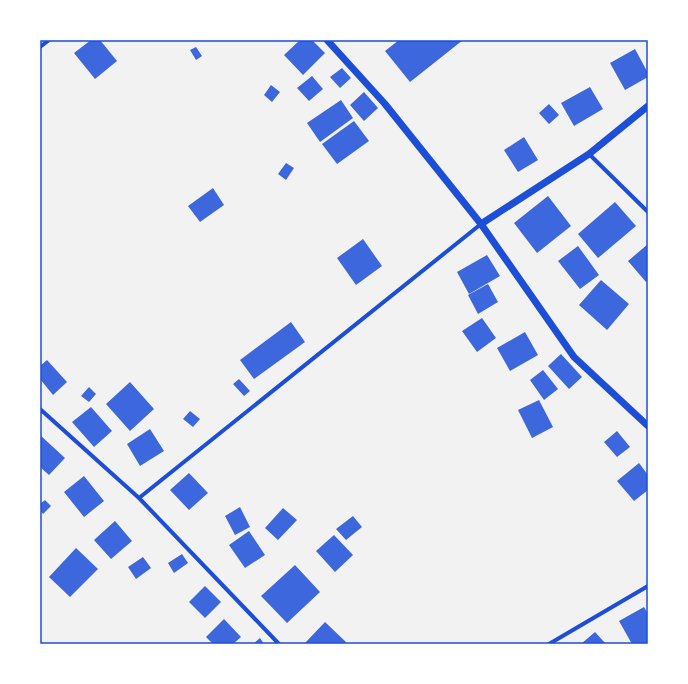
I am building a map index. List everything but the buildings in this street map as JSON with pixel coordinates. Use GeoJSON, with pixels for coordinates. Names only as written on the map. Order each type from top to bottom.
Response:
{"type":"FeatureCollection","features":[{"type":"Feature","properties":{"kind":"street"},"geometry":{"type":"LineString","coordinates":[[327,40],[385,104],[481,224],[574,357],[648,426]]}},
{"type":"Feature","properties":{"kind":"street"},"geometry":{"type":"LineString","coordinates":[[40,47],[47,41]]}},
{"type":"Feature","properties":{"kind":"street"},"geometry":{"type":"LineString","coordinates":[[138,498],[481,224],[589,154],[648,106]]}},
{"type":"Feature","properties":{"kind":"street"},"geometry":{"type":"LineString","coordinates":[[589,154],[648,212]]}},
{"type":"Feature","properties":{"kind":"street"},"geometry":{"type":"LineString","coordinates":[[40,409],[138,498],[279,644]]}},
{"type":"Feature","properties":{"kind":"street"},"geometry":{"type":"LineString","coordinates":[[549,644],[648,586]]}}]}
